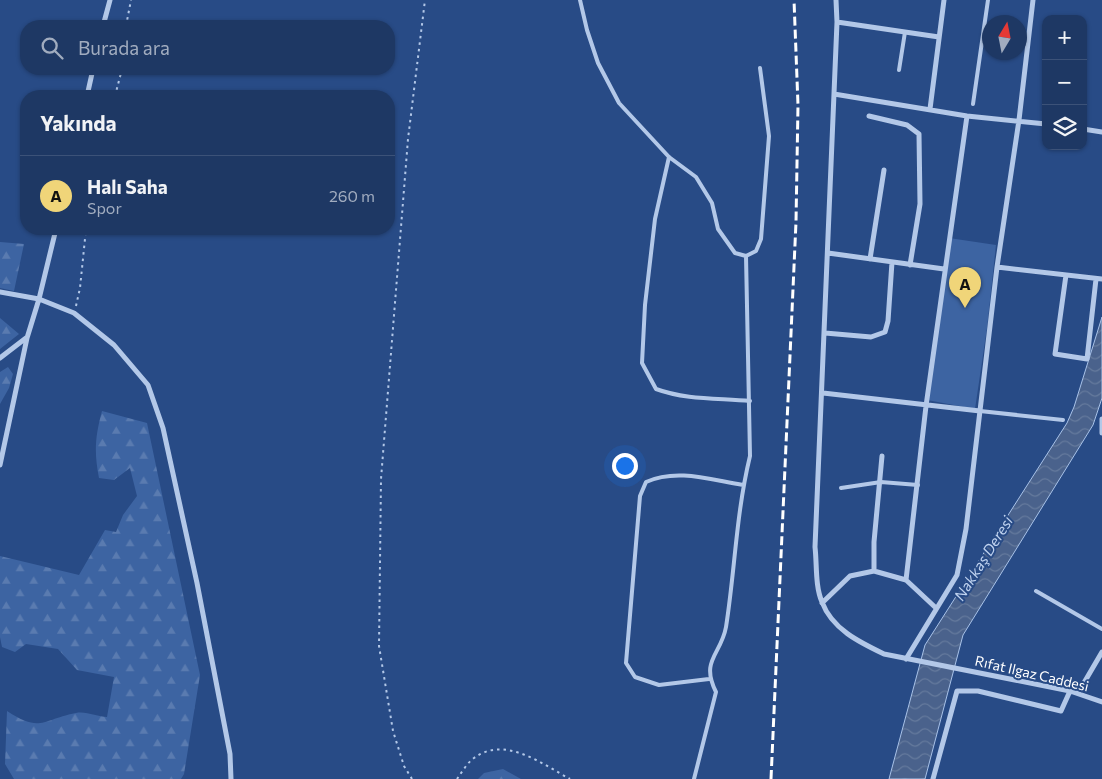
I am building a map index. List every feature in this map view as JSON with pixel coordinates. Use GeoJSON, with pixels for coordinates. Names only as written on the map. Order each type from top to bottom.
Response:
{"type":"FeatureCollection","features":[{"type":"Feature","properties":{"kind":"street"},"geometry":{"type":"LineString","coordinates":[[105,20],[110,0]]}},
{"type":"Feature","properties":{"kind":"street"},"geometry":{"type":"LineString","coordinates":[[836,0],[837,22],[823,393],[815,547],[822,603],[837,626],[860,642],[884,654],[906,658],[957,575],[966,529],[997,268],[1019,120],[1033,0]]}},
{"type":"Feature","properties":{"kind":"street"},"geometry":{"type":"LineString","coordinates":[[930,109],[944,0]]}},
{"type":"Feature","properties":{"kind":"street"},"geometry":{"type":"LineString","coordinates":[[837,22],[939,37]]}},
{"type":"Feature","properties":{"kind":"street"},"geometry":{"type":"LineString","coordinates":[[88,90],[92,75]]}},
{"type":"Feature","properties":{"kind":"street"},"geometry":{"type":"LineString","coordinates":[[834,94],[967,116],[1042,123]]}},
{"type":"Feature","properties":{"kind":"street"},"geometry":{"type":"LineString","coordinates":[[869,116],[907,124],[919,134],[920,204],[910,265]]}},
{"type":"Feature","properties":{"kind":"street"},"geometry":{"type":"LineString","coordinates":[[906,580],[944,269],[967,116]]}},
{"type":"Feature","properties":{"kind":"street"},"geometry":{"type":"LineString","coordinates":[[1087,130],[1102,132]]}},
{"type":"Feature","properties":{"kind":"street"},"geometry":{"type":"LineString","coordinates":[[870,259],[884,170]]}},
{"type":"Feature","properties":{"kind":"street"},"geometry":{"type":"LineString","coordinates":[[0,465],[27,338],[39,299],[55,235]]}},
{"type":"Feature","properties":{"kind":"street"},"geometry":{"type":"LineString","coordinates":[[828,253],[944,269]]}},
{"type":"Feature","properties":{"kind":"street"},"geometry":{"type":"LineString","coordinates":[[825,333],[871,337],[885,332],[888,321],[892,262]]}},
{"type":"Feature","properties":{"kind":"street"},"geometry":{"type":"LineString","coordinates":[[997,268],[1066,275],[1099,279],[1087,359],[1055,354],[1066,275]]}},
{"type":"Feature","properties":{"kind":"street"},"geometry":{"type":"LineString","coordinates":[[0,292],[39,299],[74,313],[114,345],[148,386],[163,428],[197,583],[230,754],[231,779]]}},
{"type":"Feature","properties":{"kind":"street"},"geometry":{"type":"LineString","coordinates":[[0,358],[27,338]]}},
{"type":"Feature","properties":{"kind":"street"},"geometry":{"type":"LineString","coordinates":[[823,393],[980,411]]}},
{"type":"Feature","properties":{"kind":"street"},"geometry":{"type":"LineString","coordinates":[[1102,419],[1102,433]]}},
{"type":"Feature","properties":{"kind":"street"},"geometry":{"type":"LineString","coordinates":[[874,571],[874,542],[882,456]]}},
{"type":"Feature","properties":{"kind":"street"},"geometry":{"type":"LineString","coordinates":[[822,603],[850,576],[874,571],[906,580],[936,608]]}},
{"type":"Feature","properties":{"kind":"street"},"geometry":{"type":"LineString","coordinates":[[1078,693],[1102,652]]}},
{"type":"Feature","properties":{"kind":"street","name":"Rıfat Ilgaz Caddesi"},"geometry":{"type":"LineString","coordinates":[[906,658],[1070,691],[1102,702]]}},
{"type":"Feature","properties":{"kind":"street"},"geometry":{"type":"LineString","coordinates":[[934,779],[957,691],[978,691],[1061,711],[1070,691]]}},
{"type":"Feature","properties":{"kind":"lane"},"geometry":{"type":"LineString","coordinates":[[580,0],[598,64],[619,103],[669,157],[696,177],[712,203],[718,229],[735,253],[746,256],[756,251],[761,239],[769,136],[760,68]]}},
{"type":"Feature","properties":{"kind":"lane"},"geometry":{"type":"LineString","coordinates":[[973,104],[988,0]]}},
{"type":"Feature","properties":{"kind":"lane"},"geometry":{"type":"LineString","coordinates":[[899,70],[904,32]]}},
{"type":"Feature","properties":{"kind":"lane"},"geometry":{"type":"LineString","coordinates":[[669,157],[655,219],[644,304],[642,363],[656,389],[662,392],[676,396],[750,401]]}},
{"type":"Feature","properties":{"kind":"lane"},"geometry":{"type":"LineString","coordinates":[[694,779],[716,692],[709,679],[711,662],[725,630],[743,485],[750,456],[746,256]]}},
{"type":"Feature","properties":{"kind":"lane"},"geometry":{"type":"LineString","coordinates":[[980,411],[1063,420]]}},
{"type":"Feature","properties":{"kind":"lane"},"geometry":{"type":"LineString","coordinates":[[709,679],[659,685],[635,677],[626,663],[640,496],[646,482],[659,476],[677,474],[743,485]]}},
{"type":"Feature","properties":{"kind":"lane"},"geometry":{"type":"LineString","coordinates":[[841,488],[880,482],[918,485]]}},
{"type":"Feature","properties":{"kind":"lane"},"geometry":{"type":"LineString","coordinates":[[1036,591],[1102,628]]}},
{"type":"Feature","properties":{"kind":"path"},"geometry":{"type":"LineString","coordinates":[[127,20],[131,0]]}},
{"type":"Feature","properties":{"kind":"path"},"geometry":{"type":"LineString","coordinates":[[412,779],[404,766],[393,730],[379,646],[381,479],[408,139],[424,0]]}},
{"type":"Feature","properties":{"kind":"path"},"geometry":{"type":"LineString","coordinates":[[117,90],[120,75]]}},
{"type":"Feature","properties":{"kind":"path"},"geometry":{"type":"LineString","coordinates":[[74,313],[80,288],[85,235]]}},
{"type":"Feature","properties":{"kind":"path"},"geometry":{"type":"LineString","coordinates":[[457,779],[473,758],[493,748],[520,752],[570,779]]}},
{"type":"Feature","properties":{"kind":"green space"},"geometry":{"type":"Polygon","coordinates":[[[949,238],[996,245],[987,328],[975,409],[927,400],[949,238]]]}},
{"type":"Feature","properties":{"kind":"green space"},"geometry":{"type":"Polygon","coordinates":[[[0,242],[24,244],[14,291],[0,288],[0,242]]]}},
{"type":"Feature","properties":{"kind":"green space"},"geometry":{"type":"Polygon","coordinates":[[[0,318],[19,334],[0,349],[0,318]]]}},
{"type":"Feature","properties":{"kind":"green space"},"geometry":{"type":"Polygon","coordinates":[[[8,367],[13,374],[9,388],[0,404],[0,372],[8,367]]]}},
{"type":"Feature","properties":{"kind":"green space"},"geometry":{"type":"Polygon","coordinates":[[[102,411],[147,423],[200,675],[184,774],[181,779],[14,779],[5,764],[7,711],[27,722],[35,723],[76,713],[88,713],[107,717],[114,677],[77,670],[58,649],[26,644],[15,652],[2,647],[0,637],[0,556],[79,575],[105,530],[116,532],[123,515],[137,496],[130,468],[114,480],[99,478],[96,445],[102,411]]]}},
{"type":"Feature","properties":{"kind":"green space"},"geometry":{"type":"Polygon","coordinates":[[[503,769],[521,779],[478,779],[484,773],[503,769]]]}},
{"type":"Feature","properties":{"kind":"water","name":"Nakkaş Deresi"},"geometry":{"type":"Polygon","coordinates":[[[1102,317],[1102,398],[1093,425],[963,635],[925,779],[889,779],[925,645],[1067,423],[1074,407],[1102,317]]]}},
{"type":"Feature","properties":{"kind":"railway"},"geometry":{"type":"LineString","coordinates":[[771,779],[796,222],[798,105],[794,0]]}},
{"type":"Feature","properties":{"kind":"place","name":"Halı Saha"},"geometry":{"type":"Point","coordinates":[965,308]}}]}
